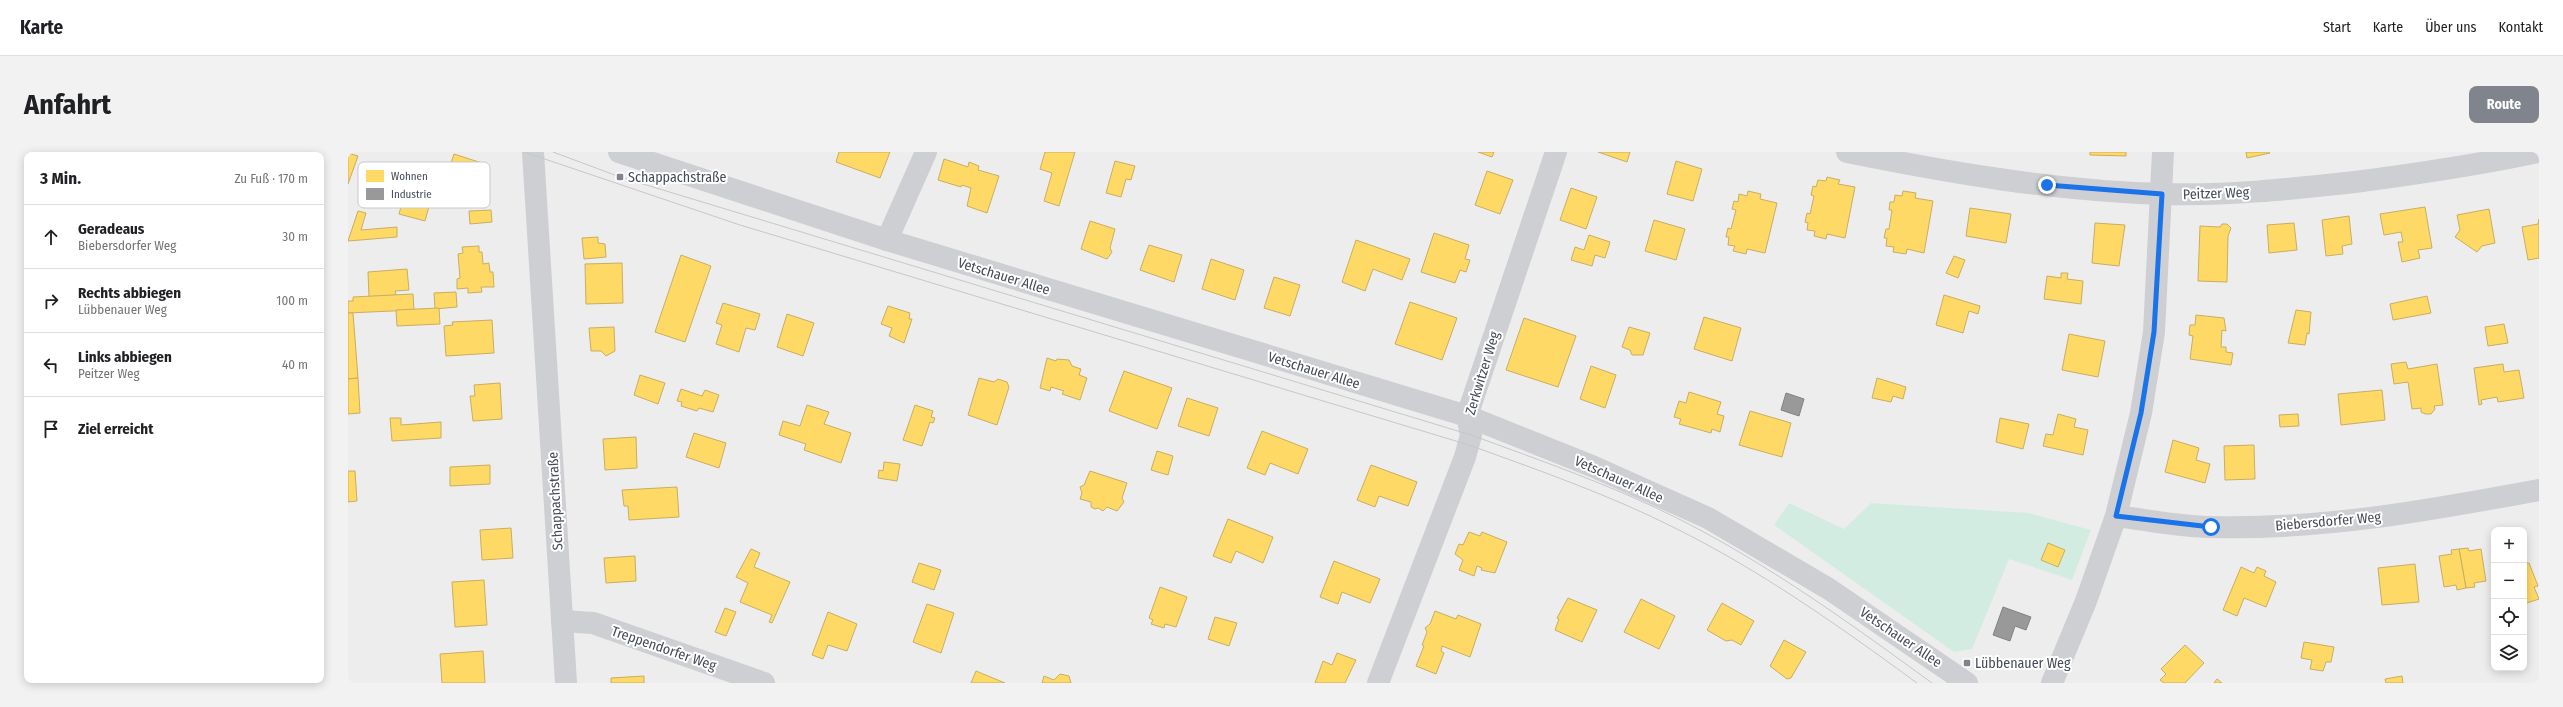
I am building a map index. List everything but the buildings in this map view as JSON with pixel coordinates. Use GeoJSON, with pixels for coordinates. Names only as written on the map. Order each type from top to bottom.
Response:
{"type":"FeatureCollection","features":[{"type":"Feature","properties":{"kind":"street","name":"Schappachstraße"},"geometry":{"type":"LineString","coordinates":[[533,152],[566,683]]}},
{"type":"Feature","properties":{"kind":"street","name":"Vetschauer Allee"},"geometry":{"type":"LineString","coordinates":[[619,152],[887,240],[1467,416],[1592,466],[1708,518],[1829,589],[1967,683]]}},
{"type":"Feature","properties":{"kind":"street"},"geometry":{"type":"LineString","coordinates":[[887,240],[926,152]]}},
{"type":"Feature","properties":{"kind":"street","name":"Zerkwitzer Weg"},"geometry":{"type":"LineString","coordinates":[[1378,683],[1465,457],[1471,435],[1467,416],[1556,152]]}},
{"type":"Feature","properties":{"kind":"street","name":"Peitzer Weg"},"geometry":{"type":"LineString","coordinates":[[1847,152],[2005,180],[2162,194],[2222,194],[2311,188],[2434,171],[2538,152]]}},
{"type":"Feature","properties":{"kind":"street"},"geometry":{"type":"LineString","coordinates":[[2052,683],[2086,602],[2116,516],[2141,413],[2154,332],[2163,152]]}},
{"type":"Feature","properties":{"kind":"street","name":"Biebersdorfer Weg"},"geometry":{"type":"LineString","coordinates":[[2116,516],[2211,527],[2278,526],[2346,521],[2539,490]]}},
{"type":"Feature","properties":{"kind":"street","name":"Treppendorfer Weg"},"geometry":{"type":"LineString","coordinates":[[562,622],[593,623],[764,683]]}},
{"type":"Feature","properties":{"kind":"green space"},"geometry":{"type":"Polygon","coordinates":[[[1789,503],[1844,529],[1871,503],[2028,513],[2091,530],[2072,580],[2009,559],[1972,649],[1954,652],[1774,525],[1789,503]]]}},
{"type":"Feature","properties":{"kind":"tram line"},"geometry":{"type":"LineString","coordinates":[[524,152],[740,225],[1469,445],[1572,483],[1648,515],[1737,562],[1768,580],[1828,620],[1917,683]]}},
{"type":"Feature","properties":{"kind":"tram line"},"geometry":{"type":"LineString","coordinates":[[553,152],[620,177],[1471,435],[1578,474],[1681,520],[1747,557],[1779,576],[1841,618],[1932,683]]}},
{"type":"Feature","properties":{"kind":"place","name":"Schappachstraße"},"geometry":{"type":"Point","coordinates":[620,177]}},
{"type":"Feature","properties":{"kind":"place","name":"Lübbenauer Weg"},"geometry":{"type":"Point","coordinates":[1967,663]}},
{"type":"Feature","properties":{"kind":"route"},"geometry":{"type":"LineString","coordinates":[[2047,185],[2162,194],[2154,332],[2141,413],[2116,516],[2211,527]]}}]}
